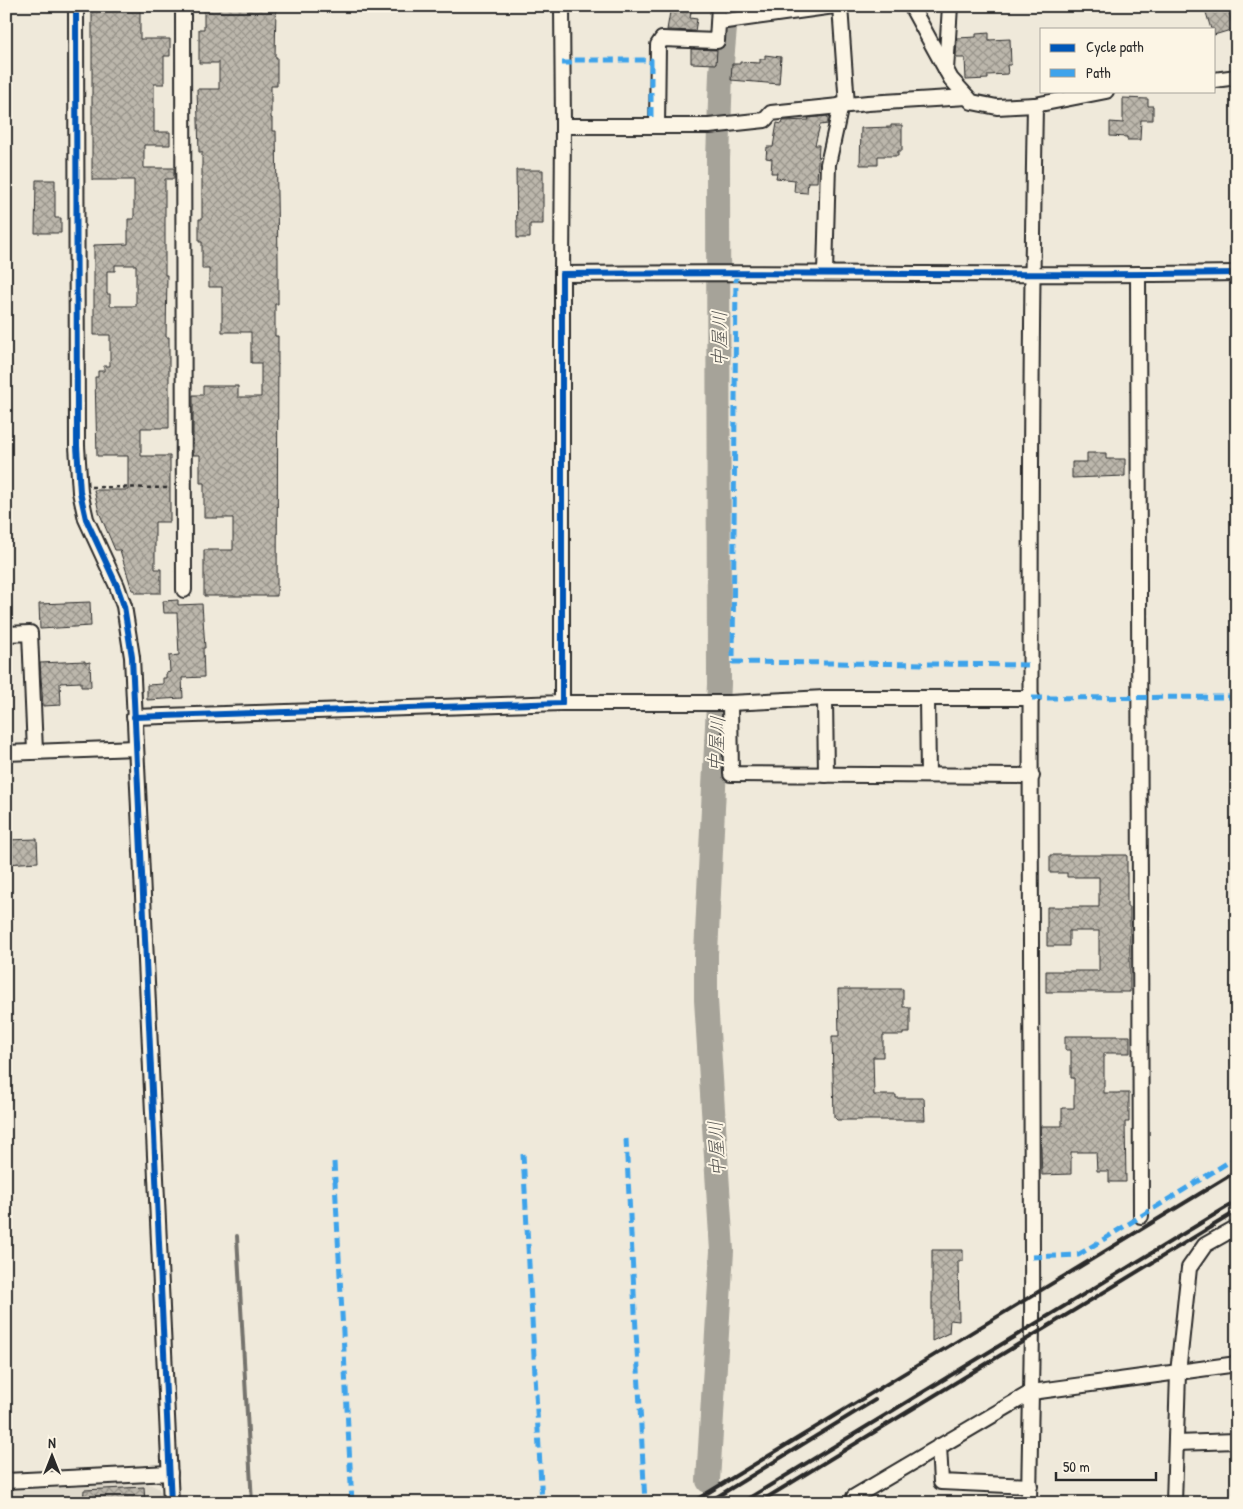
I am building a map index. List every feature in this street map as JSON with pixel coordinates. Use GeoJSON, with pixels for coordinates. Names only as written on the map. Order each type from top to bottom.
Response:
{"type":"FeatureCollection","features":[{"type":"Feature","properties":{"kind":"street"},"geometry":{"type":"LineString","coordinates":[[76,6],[77,436],[80,487],[86,519],[117,586],[124,606],[132,657],[172,1503]]}},
{"type":"Feature","properties":{"kind":"street"},"geometry":{"type":"LineString","coordinates":[[183,6],[184,590]]}},
{"type":"Feature","properties":{"kind":"street"},"geometry":{"type":"LineString","coordinates":[[562,6],[562,703]]}},
{"type":"Feature","properties":{"kind":"street"},"geometry":{"type":"LineString","coordinates":[[657,126],[658,45],[662,39],[717,41],[726,21],[719,6]]}},
{"type":"Feature","properties":{"kind":"street"},"geometry":{"type":"LineString","coordinates":[[726,21],[834,6]]}},
{"type":"Feature","properties":{"kind":"street"},"geometry":{"type":"LineString","coordinates":[[825,273],[828,164],[844,105],[840,6]]}},
{"type":"Feature","properties":{"kind":"street"},"geometry":{"type":"LineString","coordinates":[[911,6],[951,79],[972,102],[997,107],[1035,105],[1101,92]]}},
{"type":"Feature","properties":{"kind":"street"},"geometry":{"type":"LineString","coordinates":[[946,70],[950,6]]}},
{"type":"Feature","properties":{"kind":"street"},"geometry":{"type":"LineString","coordinates":[[1216,80],[1237,77]]}},
{"type":"Feature","properties":{"kind":"street"},"geometry":{"type":"LineString","coordinates":[[563,126],[710,126],[765,120],[771,113],[844,105],[967,97]]}},
{"type":"Feature","properties":{"kind":"street"},"geometry":{"type":"LineString","coordinates":[[1030,1503],[1032,1392],[1032,274],[1035,105]]}},
{"type":"Feature","properties":{"kind":"street"},"geometry":{"type":"LineString","coordinates":[[562,274],[706,272],[1138,274],[1237,272]]}},
{"type":"Feature","properties":{"kind":"street"},"geometry":{"type":"LineString","coordinates":[[1138,274],[1141,1216]]}},
{"type":"Feature","properties":{"kind":"street"},"geometry":{"type":"LineString","coordinates":[[6,634],[30,633],[35,751]]}},
{"type":"Feature","properties":{"kind":"street"},"geometry":{"type":"LineString","coordinates":[[134,717],[562,703],[722,703],[825,698],[1032,698]]}},
{"type":"Feature","properties":{"kind":"street"},"geometry":{"type":"LineString","coordinates":[[825,698],[826,775]]}},
{"type":"Feature","properties":{"kind":"street"},"geometry":{"type":"LineString","coordinates":[[927,698],[928,775]]}},
{"type":"Feature","properties":{"kind":"street"},"geometry":{"type":"LineString","coordinates":[[722,703],[731,774],[1032,776]]}},
{"type":"Feature","properties":{"kind":"street"},"geometry":{"type":"LineString","coordinates":[[6,753],[136,748]]}},
{"type":"Feature","properties":{"kind":"street"},"geometry":{"type":"LineString","coordinates":[[1174,1503],[1178,1373],[1189,1268],[1205,1245],[1237,1227]]}},
{"type":"Feature","properties":{"kind":"street"},"geometry":{"type":"LineString","coordinates":[[850,1501],[1032,1392],[1237,1364]]}},
{"type":"Feature","properties":{"kind":"street"},"geometry":{"type":"LineString","coordinates":[[1176,1443],[1237,1441]]}},
{"type":"Feature","properties":{"kind":"street"},"geometry":{"type":"LineString","coordinates":[[939,1446],[941,1482],[1030,1486]]}},
{"type":"Feature","properties":{"kind":"street"},"geometry":{"type":"LineString","coordinates":[[6,1481],[170,1473]]}},
{"type":"Feature","properties":{"kind":"path"},"geometry":{"type":"LineString","coordinates":[[80,487],[184,488]]}},
{"type":"Feature","properties":{"kind":"shaded area"},"geometry":{"type":"Polygon","coordinates":[[[147,1483],[158,1488],[163,1496],[164,1503],[6,1503],[6,1491],[147,1483]]]}},
{"type":"Feature","properties":{"kind":"building"},"geometry":{"type":"Polygon","coordinates":[[[92,6],[140,6],[140,39],[170,39],[170,56],[164,56],[164,84],[154,84],[154,132],[170,132],[170,145],[144,145],[144,168],[174,168],[174,179],[165,179],[165,275],[167,275],[166,337],[169,337],[169,428],[141,428],[141,456],[170,456],[170,522],[155,522],[155,569],[161,569],[161,593],[135,593],[135,590],[132,590],[120,550],[115,550],[99,512],[94,490],[128,490],[128,456],[97,456],[95,377],[98,377],[98,371],[104,371],[104,366],[110,366],[110,335],[94,335],[94,245],[128,244],[128,219],[134,219],[134,180],[92,180],[92,6]],[[115,265],[115,271],[107,271],[107,294],[110,294],[110,306],[136,306],[136,265],[115,265]]]}},
{"type":"Feature","properties":{"kind":"building"},"geometry":{"type":"Polygon","coordinates":[[[204,6],[276,6],[275,57],[277,57],[277,86],[271,86],[271,118],[272,131],[276,131],[278,259],[278,304],[275,304],[275,336],[278,336],[277,596],[204,596],[204,550],[233,550],[233,518],[204,518],[204,483],[200,483],[200,455],[193,455],[193,395],[203,395],[203,386],[238,386],[238,397],[261,397],[261,363],[251,363],[251,332],[222,332],[222,287],[209,287],[209,269],[202,269],[202,242],[199,242],[199,219],[202,219],[202,152],[199,152],[197,89],[219,89],[219,63],[199,63],[199,29],[204,29],[204,6]]]}},
{"type":"Feature","properties":{"kind":"building"},"geometry":{"type":"Polygon","coordinates":[[[671,6],[692,6],[690,18],[697,19],[695,31],[667,30],[671,6]]]}},
{"type":"Feature","properties":{"kind":"building"},"geometry":{"type":"Polygon","coordinates":[[[1204,6],[1227,6],[1234,29],[1216,34],[1216,28],[1211,28],[1204,6]]]}},
{"type":"Feature","properties":{"kind":"building"},"geometry":{"type":"Polygon","coordinates":[[[989,33],[989,40],[1010,39],[1011,65],[1007,65],[1008,74],[988,75],[988,79],[966,80],[965,58],[956,58],[957,38],[976,37],[976,34],[989,33]]]}},
{"type":"Feature","properties":{"kind":"building"},"geometry":{"type":"Polygon","coordinates":[[[691,49],[717,50],[716,64],[691,63],[691,49]]]}},
{"type":"Feature","properties":{"kind":"building"},"geometry":{"type":"Polygon","coordinates":[[[765,55],[781,57],[779,84],[731,80],[732,64],[740,64],[740,62],[760,63],[760,59],[765,59],[765,55]]]}},
{"type":"Feature","properties":{"kind":"building"},"geometry":{"type":"Polygon","coordinates":[[[1123,98],[1148,99],[1148,106],[1153,106],[1153,120],[1141,120],[1140,140],[1127,140],[1127,137],[1110,136],[1110,122],[1123,123],[1123,98]]]}},
{"type":"Feature","properties":{"kind":"building"},"geometry":{"type":"Polygon","coordinates":[[[828,116],[828,124],[820,125],[815,145],[819,145],[817,182],[808,182],[807,193],[794,192],[795,180],[776,178],[777,173],[771,173],[772,159],[766,158],[767,147],[773,147],[777,123],[782,124],[783,121],[809,120],[808,118],[828,116]]]}},
{"type":"Feature","properties":{"kind":"building"},"geometry":{"type":"Polygon","coordinates":[[[891,125],[902,125],[902,151],[898,151],[898,156],[878,156],[878,165],[860,165],[861,128],[891,127],[891,125]]]}},
{"type":"Feature","properties":{"kind":"building"},"geometry":{"type":"Polygon","coordinates":[[[516,170],[543,170],[543,224],[530,224],[530,238],[517,238],[516,170]]]}},
{"type":"Feature","properties":{"kind":"building"},"geometry":{"type":"Polygon","coordinates":[[[36,180],[55,180],[55,218],[61,218],[61,233],[35,233],[36,180]]]}},
{"type":"Feature","properties":{"kind":"building"},"geometry":{"type":"Polygon","coordinates":[[[1087,453],[1106,453],[1106,459],[1125,459],[1125,476],[1072,478],[1072,462],[1087,462],[1087,453]]]}},
{"type":"Feature","properties":{"kind":"building"},"geometry":{"type":"Polygon","coordinates":[[[178,600],[178,605],[202,604],[205,648],[203,648],[204,677],[182,678],[183,698],[147,700],[147,685],[163,684],[163,678],[166,678],[166,673],[170,672],[169,656],[179,655],[177,613],[164,613],[163,601],[178,600]]]}},
{"type":"Feature","properties":{"kind":"building"},"geometry":{"type":"Polygon","coordinates":[[[90,602],[91,626],[40,629],[39,604],[90,602]]]}},
{"type":"Feature","properties":{"kind":"building"},"geometry":{"type":"Polygon","coordinates":[[[85,661],[85,663],[90,662],[91,687],[81,687],[81,682],[60,683],[61,705],[43,706],[40,663],[85,661]]]}},
{"type":"Feature","properties":{"kind":"building"},"geometry":{"type":"Polygon","coordinates":[[[37,839],[38,862],[6,864],[6,840],[37,839]]]}},
{"type":"Feature","properties":{"kind":"building"},"geometry":{"type":"Polygon","coordinates":[[[1050,855],[1127,855],[1127,907],[1130,907],[1130,992],[1046,992],[1046,971],[1099,971],[1099,931],[1069,931],[1069,946],[1047,946],[1047,907],[1099,907],[1099,877],[1067,877],[1067,873],[1050,873],[1050,855]]]}},
{"type":"Feature","properties":{"kind":"building"},"geometry":{"type":"Polygon","coordinates":[[[838,989],[903,989],[903,1007],[910,1007],[910,1033],[883,1035],[883,1057],[873,1057],[874,1095],[896,1095],[896,1098],[924,1098],[925,1120],[837,1120],[834,1117],[832,1036],[839,1036],[838,989]]]}},
{"type":"Feature","properties":{"kind":"building"},"geometry":{"type":"Polygon","coordinates":[[[1065,1036],[1130,1036],[1130,1053],[1104,1053],[1104,1093],[1129,1093],[1129,1122],[1125,1122],[1126,1182],[1109,1182],[1109,1171],[1097,1171],[1096,1152],[1071,1152],[1071,1174],[1042,1175],[1040,1126],[1062,1126],[1062,1108],[1074,1108],[1074,1078],[1071,1078],[1071,1050],[1065,1050],[1065,1036]]]}},
{"type":"Feature","properties":{"kind":"building"},"geometry":{"type":"Polygon","coordinates":[[[932,1250],[963,1250],[963,1261],[958,1261],[959,1321],[950,1320],[949,1333],[932,1341],[932,1250]]]}},
{"type":"Feature","properties":{"kind":"building"},"geometry":{"type":"Polygon","coordinates":[[[144,1487],[145,1503],[83,1503],[84,1490],[144,1487]]]}},
{"type":"Feature","properties":{"kind":"waterway","name":"中屋川"},"geometry":{"type":"LineString","coordinates":[[708,1481],[722,1251],[706,1000],[706,954],[719,684],[718,159],[721,73],[727,6]]}},
{"type":"Feature","properties":{"kind":"waterway"},"geometry":{"type":"LineString","coordinates":[[237,1236],[252,1503]]}},
{"type":"Feature","properties":{"kind":"railway"},"geometry":{"type":"LineString","coordinates":[[691,1503],[1237,1171]]}},
{"type":"Feature","properties":{"kind":"railway"},"geometry":{"type":"LineString","coordinates":[[741,1503],[1237,1201]]}},
{"type":"Feature","properties":{"kind":"railway"},"geometry":{"type":"LineString","coordinates":[[758,1503],[1237,1211]]}},
{"type":"Feature","properties":{"kind":"railway"},"geometry":{"type":"LineString","coordinates":[[707,1503],[875,1400]]}},
{"type":"Feature","properties":{"kind":"marked path"},"geometry":{"type":"LineString","coordinates":[[562,63],[572,63],[573,60],[651,60],[651,64]]}},
{"type":"Feature","properties":{"kind":"marked path"},"geometry":{"type":"LineString","coordinates":[[651,117],[651,64],[658,64]]}},
{"type":"Feature","properties":{"kind":"marked path"},"geometry":{"type":"LineString","coordinates":[[736,272],[733,662],[1032,665]]}},
{"type":"Feature","properties":{"kind":"marked path"},"geometry":{"type":"LineString","coordinates":[[1032,698],[1237,697]]}},
{"type":"Feature","properties":{"kind":"marked path"},"geometry":{"type":"LineString","coordinates":[[626,1139],[645,1503]]}},
{"type":"Feature","properties":{"kind":"marked path"},"geometry":{"type":"LineString","coordinates":[[523,1154],[542,1503]]}},
{"type":"Feature","properties":{"kind":"marked path"},"geometry":{"type":"LineString","coordinates":[[1032,1257],[1078,1255],[1237,1157]]}},
{"type":"Feature","properties":{"kind":"marked path"},"geometry":{"type":"LineString","coordinates":[[334,1162],[352,1503]]}},
{"type":"Feature","properties":{"kind":"cycle path"},"geometry":{"type":"LineString","coordinates":[[76,6],[77,446],[80,492],[86,519],[117,586],[124,606],[132,657],[171,1503]]}},
{"type":"Feature","properties":{"kind":"cycle path"},"geometry":{"type":"LineString","coordinates":[[134,717],[562,703],[562,274],[1237,273]]}}]}
